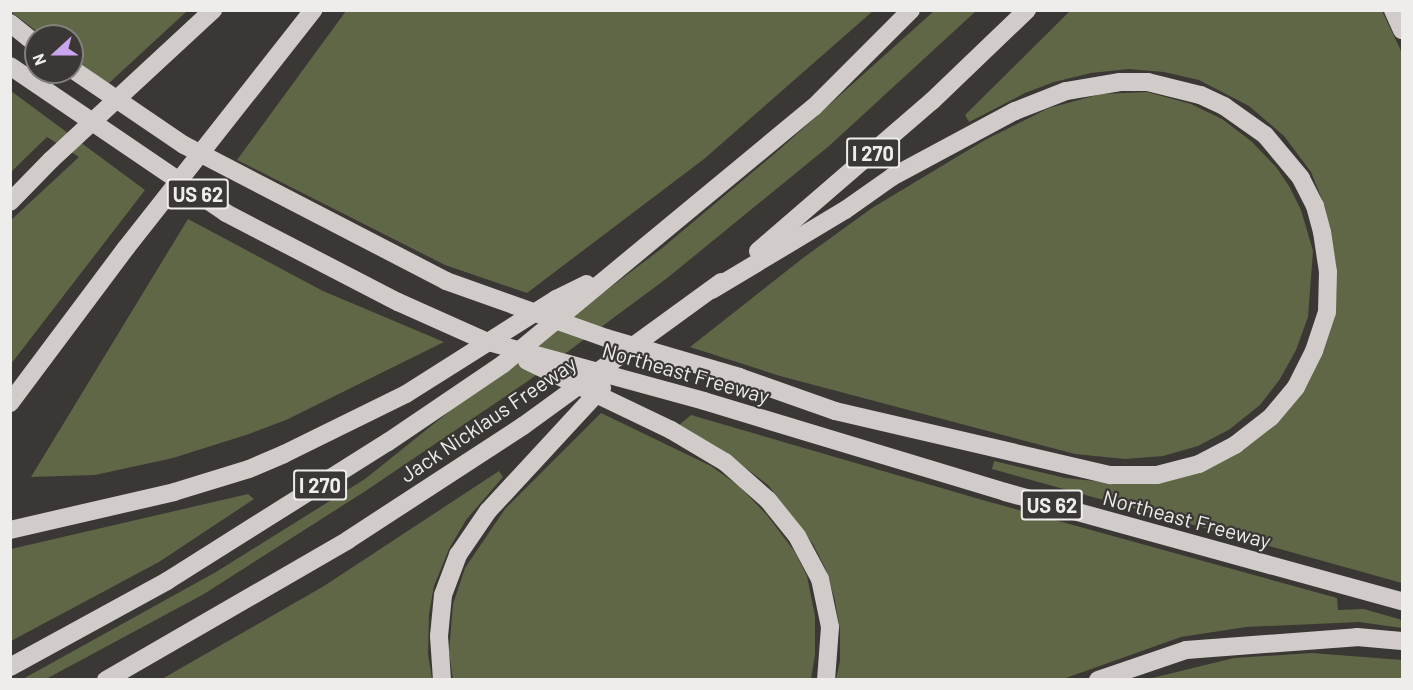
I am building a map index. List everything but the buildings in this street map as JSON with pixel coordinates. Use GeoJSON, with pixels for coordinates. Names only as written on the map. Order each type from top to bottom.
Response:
{"type":"FeatureCollection","features":[{"type":"Feature","properties":{"kind":"highway"},"geometry":{"type":"LineString","coordinates":[[10,202],[51,160],[213,10]]}},
{"type":"Feature","properties":{"kind":"highway"},"geometry":{"type":"LineString","coordinates":[[10,403],[126,248],[236,111],[313,10]]}},
{"type":"Feature","properties":{"kind":"highway","name":"Jack Nicklaus Freeway"},"geometry":{"type":"LineString","coordinates":[[10,667],[167,581],[388,442],[503,364],[610,273],[725,183],[804,115],[911,10]]}},
{"type":"Feature","properties":{"kind":"highway","name":"Jack Nicklaus Freeway"},"geometry":{"type":"LineString","coordinates":[[106,680],[348,540],[523,426],[654,333],[712,290],[932,101],[1027,10]]}},
{"type":"Feature","properties":{"kind":"highway"},"geometry":{"type":"LineString","coordinates":[[1393,10],[1402,30]]}},
{"type":"Feature","properties":{"kind":"highway"},"geometry":{"type":"LineString","coordinates":[[10,23],[24,34]]}},
{"type":"Feature","properties":{"kind":"highway","name":"Northeast Freeway"},"geometry":{"type":"LineString","coordinates":[[10,66],[226,213],[398,302],[485,341],[705,401],[1005,492],[1402,601]]}},
{"type":"Feature","properties":{"kind":"highway"},"geometry":{"type":"LineString","coordinates":[[84,77],[184,145],[446,281],[606,338],[739,377],[835,411],[969,441],[1064,466],[1111,475],[1157,475],[1199,464],[1236,445],[1271,417],[1296,387],[1314,351],[1327,312],[1328,272],[1322,232],[1315,206],[1302,178],[1286,156],[1246,120],[1208,98],[1175,86],[1120,82],[1066,90],[1015,111],[892,177],[845,210],[712,290]]}},
{"type":"Feature","properties":{"kind":"highway"},"geometry":{"type":"LineString","coordinates":[[10,530],[195,486],[249,469],[406,393],[556,299],[610,273]]}},
{"type":"Feature","properties":{"kind":"highway"},"geometry":{"type":"LineString","coordinates":[[442,680],[439,636],[443,595],[458,555],[488,510],[654,333]]}},
{"type":"Feature","properties":{"kind":"highway"},"geometry":{"type":"LineString","coordinates":[[485,341],[671,430],[725,462],[768,500],[796,536],[820,579],[830,627],[826,680]]}},
{"type":"Feature","properties":{"kind":"highway"},"geometry":{"type":"LineString","coordinates":[[1098,680],[1186,650],[1358,636],[1402,641]]}},
{"type":"Feature","properties":{"kind":"green space"},"geometry":{"type":"Polygon","coordinates":[[[10,11],[187,11],[108,84],[84,67],[84,24],[27,24],[10,11]]]}},
{"type":"Feature","properties":{"kind":"green space"},"geometry":{"type":"Polygon","coordinates":[[[346,11],[873,11],[704,159],[527,293],[445,265],[237,160],[346,11]]]}},
{"type":"Feature","properties":{"kind":"green space"},"geometry":{"type":"Polygon","coordinates":[[[934,11],[976,11],[829,146],[666,279],[528,381],[367,490],[204,594],[46,679],[21,680],[216,572],[365,479],[501,370],[661,249],[780,149],[934,11]]]}},
{"type":"Feature","properties":{"kind":"green space"},"geometry":{"type":"Polygon","coordinates":[[[1070,11],[1382,11],[1402,53],[1402,583],[992,469],[994,461],[1065,478],[1114,483],[1150,483],[1289,408],[1337,272],[1325,207],[1311,172],[1284,136],[1249,106],[1199,80],[1164,72],[1129,69],[1091,73],[1054,82],[1025,93],[969,122],[965,115],[1070,11]]]}},
{"type":"Feature","properties":{"kind":"green space"},"geometry":{"type":"Polygon","coordinates":[[[11,91],[145,190],[11,364],[10,221],[79,157],[47,137],[11,172],[11,91]]]}},
{"type":"Feature","properties":{"kind":"green space"},"geometry":{"type":"Polygon","coordinates":[[[1147,92],[1191,104],[1222,119],[1251,141],[1276,167],[1289,186],[1301,210],[1313,251],[1308,317],[1296,350],[1280,379],[1260,405],[1230,429],[1198,446],[1163,456],[1125,459],[1075,454],[780,376],[690,347],[803,258],[872,208],[985,140],[1049,108],[1101,94],[1147,92]]]}},
{"type":"Feature","properties":{"kind":"green space"},"geometry":{"type":"Polygon","coordinates":[[[188,219],[323,291],[444,342],[286,420],[249,434],[173,458],[95,475],[31,477],[188,219]]]}},
{"type":"Feature","properties":{"kind":"green space"},"geometry":{"type":"Polygon","coordinates":[[[601,413],[711,466],[739,486],[767,515],[795,552],[807,576],[815,616],[815,655],[811,679],[453,680],[449,652],[453,604],[465,568],[505,509],[601,413]]]}},
{"type":"Feature","properties":{"kind":"green space"},"geometry":{"type":"Polygon","coordinates":[[[691,415],[986,501],[1337,598],[1338,610],[1364,609],[1402,620],[1402,628],[1359,622],[1246,627],[1181,637],[1063,679],[836,679],[840,661],[840,630],[827,572],[813,544],[768,485],[738,462],[679,425],[691,415]]]}},
{"type":"Feature","properties":{"kind":"green space"},"geometry":{"type":"Polygon","coordinates":[[[499,471],[503,477],[466,520],[449,549],[434,586],[429,614],[428,654],[432,679],[162,679],[324,586],[499,471]]]}},
{"type":"Feature","properties":{"kind":"green space"},"geometry":{"type":"Polygon","coordinates":[[[248,494],[254,499],[159,562],[11,641],[11,549],[248,494]]]}},
{"type":"Feature","properties":{"kind":"green space"},"geometry":{"type":"Polygon","coordinates":[[[1312,653],[1402,660],[1402,679],[1148,679],[1234,658],[1312,653]]]}}]}
